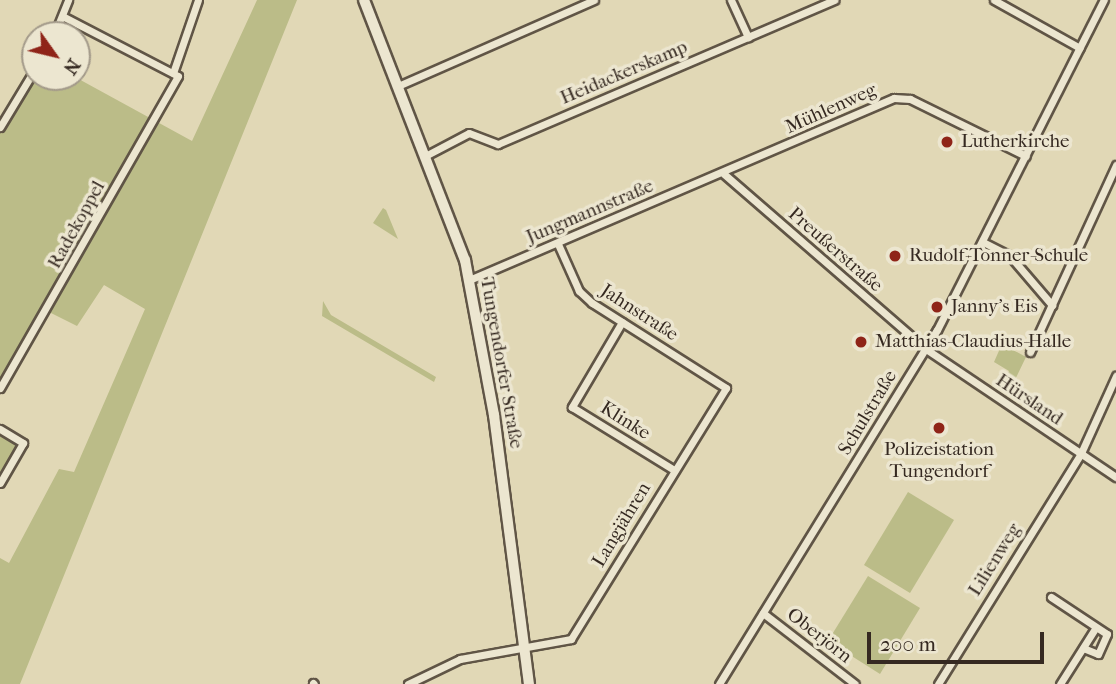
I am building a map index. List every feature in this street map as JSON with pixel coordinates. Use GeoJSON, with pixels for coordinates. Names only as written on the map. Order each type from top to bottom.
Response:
{"type":"FeatureCollection","features":[{"type":"Feature","properties":{"kind":"main road","name":"Tungendorfer Straße"},"geometry":{"type":"LineString","coordinates":[[364,0],[427,155],[469,280],[494,415],[529,684]]}},
{"type":"Feature","properties":{"kind":"street"},"geometry":{"type":"LineString","coordinates":[[62,21],[68,0]]}},
{"type":"Feature","properties":{"kind":"street","name":"Radekoppel"},"geometry":{"type":"LineString","coordinates":[[0,388],[176,75],[198,0]]}},
{"type":"Feature","properties":{"kind":"street"},"geometry":{"type":"LineString","coordinates":[[398,86],[594,0]]}},
{"type":"Feature","properties":{"kind":"street"},"geometry":{"type":"LineString","coordinates":[[732,0],[748,37]]}},
{"type":"Feature","properties":{"kind":"street","name":"Heidackerskamp"},"geometry":{"type":"LineString","coordinates":[[427,155],[469,134],[498,144],[834,0]]}},
{"type":"Feature","properties":{"kind":"street"},"geometry":{"type":"LineString","coordinates":[[994,0],[1080,48]]}},
{"type":"Feature","properties":{"kind":"street","name":"Schulstraße"},"geometry":{"type":"LineString","coordinates":[[719,684],[926,349],[1104,0]]}},
{"type":"Feature","properties":{"kind":"street"},"geometry":{"type":"LineString","coordinates":[[64,17],[176,75]]}},
{"type":"Feature","properties":{"kind":"street"},"geometry":{"type":"LineString","coordinates":[[0,127],[22,91]]}},
{"type":"Feature","properties":{"kind":"street","name":"Mühlenweg"},"geometry":{"type":"LineString","coordinates":[[724,174],[894,98],[910,99],[1026,156]]}},
{"type":"Feature","properties":{"kind":"street"},"geometry":{"type":"LineString","coordinates":[[1030,352],[1116,164]]}},
{"type":"Feature","properties":{"kind":"street","name":"Jungmannstraße"},"geometry":{"type":"LineString","coordinates":[[469,280],[724,174]]}},
{"type":"Feature","properties":{"kind":"street","name":"Preußerstraße"},"geometry":{"type":"LineString","coordinates":[[724,174],[926,349]]}},
{"type":"Feature","properties":{"kind":"street"},"geometry":{"type":"LineString","coordinates":[[982,242],[1010,256],[1052,305]]}},
{"type":"Feature","properties":{"kind":"street","name":"Jahnstraße"},"geometry":{"type":"LineString","coordinates":[[558,244],[579,291],[726,388]]}},
{"type":"Feature","properties":{"kind":"street","name":"Klinke"},"geometry":{"type":"LineString","coordinates":[[622,321],[572,407],[674,470]]}},
{"type":"Feature","properties":{"kind":"street","name":"Hürsland"},"geometry":{"type":"LineString","coordinates":[[926,349],[1116,477]]}},
{"type":"Feature","properties":{"kind":"street","name":"Lilienweg"},"geometry":{"type":"LineString","coordinates":[[938,684],[1081,453],[1116,376]]}},
{"type":"Feature","properties":{"kind":"street","name":"Langjähren"},"geometry":{"type":"LineString","coordinates":[[408,684],[460,659],[570,639],[726,388]]}},
{"type":"Feature","properties":{"kind":"street"},"geometry":{"type":"LineString","coordinates":[[0,429],[23,443],[0,483]]}},
{"type":"Feature","properties":{"kind":"street"},"geometry":{"type":"LineString","coordinates":[[1051,597],[1107,634],[1099,652],[1083,648]]}},
{"type":"Feature","properties":{"kind":"street","name":"Oberjörn"},"geometry":{"type":"LineString","coordinates":[[763,613],[855,684]]}},
{"type":"Feature","properties":{"kind":"street"},"geometry":{"type":"LineString","coordinates":[[1060,684],[1096,627]]}},
{"type":"Feature","properties":{"kind":"green space"},"geometry":{"type":"Polygon","coordinates":[[[257,0],[297,0],[20,684],[0,684],[0,558],[9,563],[59,469],[74,472],[145,309],[104,285],[77,326],[47,311],[0,388],[0,127],[22,91],[91,91],[91,86],[192,141],[257,0]]]}},
{"type":"Feature","properties":{"kind":"green space"},"geometry":{"type":"Polygon","coordinates":[[[383,208],[386,210],[398,239],[373,223],[383,208]]]}},
{"type":"Feature","properties":{"kind":"green space"},"geometry":{"type":"Polygon","coordinates":[[[323,301],[331,315],[436,377],[434,382],[322,316],[323,301]]]}},
{"type":"Feature","properties":{"kind":"green space"},"geometry":{"type":"Polygon","coordinates":[[[1002,344],[1026,357],[1011,388],[1013,380],[1005,379],[1009,371],[994,362],[1002,344]]]}},
{"type":"Feature","properties":{"kind":"green space"},"geometry":{"type":"Polygon","coordinates":[[[0,429],[23,443],[0,483],[0,429]]]}},
{"type":"Feature","properties":{"kind":"green space"},"geometry":{"type":"Polygon","coordinates":[[[908,492],[954,520],[910,593],[864,565],[908,492]]]}},
{"type":"Feature","properties":{"kind":"green space"},"geometry":{"type":"Polygon","coordinates":[[[868,576],[920,608],[880,674],[828,641],[868,576]]]}},
{"type":"Feature","properties":{"kind":"place","name":"Lutherkirche"},"geometry":{"type":"Point","coordinates":[947,142]}},
{"type":"Feature","properties":{"kind":"place","name":"Rudolf-Tonner-Schule"},"geometry":{"type":"Point","coordinates":[895,256]}},
{"type":"Feature","properties":{"kind":"place","name":"Janny's Eis"},"geometry":{"type":"Point","coordinates":[937,307]}},
{"type":"Feature","properties":{"kind":"place","name":"Matthias-Claudius-Halle"},"geometry":{"type":"Point","coordinates":[861,342]}},
{"type":"Feature","properties":{"kind":"place","name":"Polizeistation Tungendorf"},"geometry":{"type":"Point","coordinates":[939,428]}}]}
